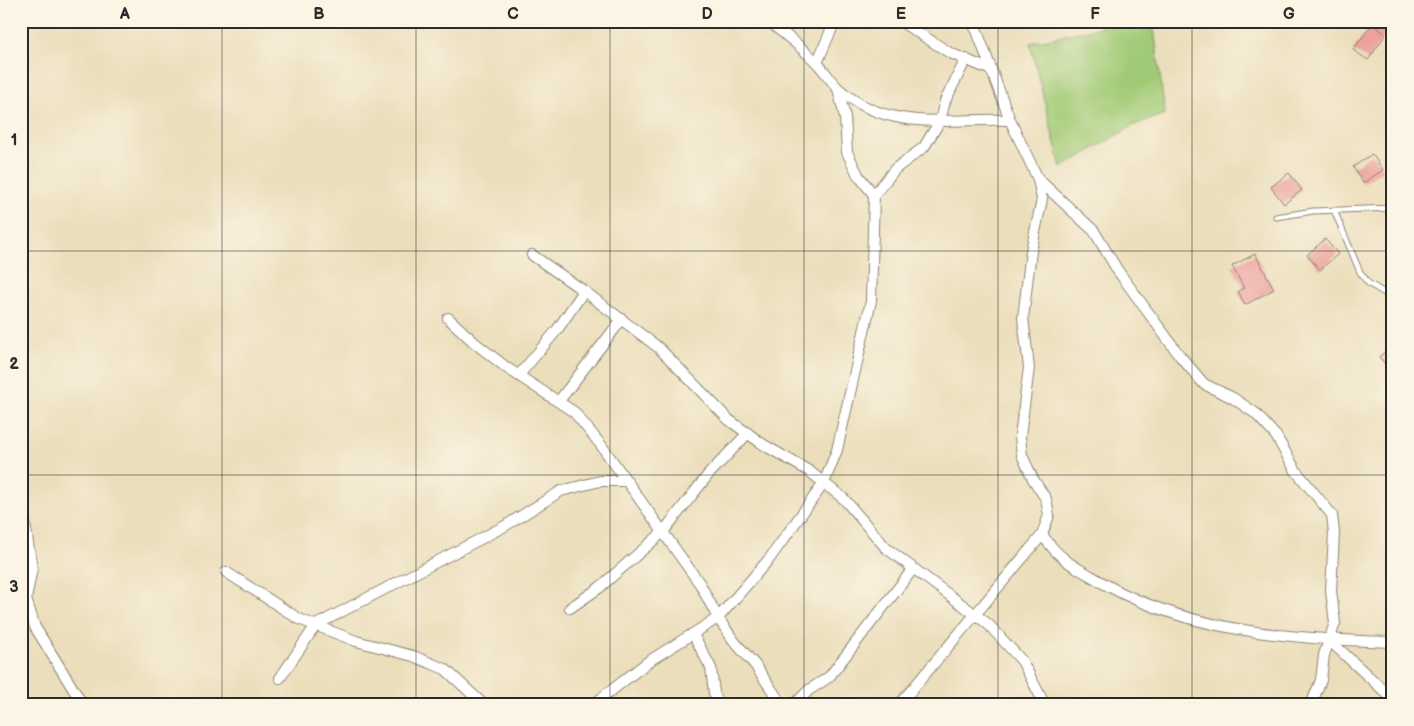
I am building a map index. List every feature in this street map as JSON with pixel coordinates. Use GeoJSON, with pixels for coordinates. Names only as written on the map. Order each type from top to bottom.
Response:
{"type":"FeatureCollection","features":[{"type":"Feature","properties":{"kind":"street"},"geometry":{"type":"LineString","coordinates":[[768,21],[797,43],[838,88],[868,110],[919,122],[1010,120]]}},
{"type":"Feature","properties":{"kind":"street"},"geometry":{"type":"LineString","coordinates":[[817,63],[835,21]]}},
{"type":"Feature","properties":{"kind":"street"},"geometry":{"type":"LineString","coordinates":[[900,21],[950,53],[991,70]]}},
{"type":"Feature","properties":{"kind":"street"},"geometry":{"type":"LineString","coordinates":[[899,705],[1042,534],[1049,515],[1046,498],[1033,478],[1022,455],[1020,436],[1029,368],[1023,318],[1031,251],[1042,199],[1038,179],[1010,120],[971,21]]}},
{"type":"Feature","properties":{"kind":"street"},"geometry":{"type":"LineString","coordinates":[[593,705],[649,661],[718,618],[770,558],[824,483],[837,450],[870,301],[874,195],[896,169],[924,147],[940,121],[945,101],[966,60]]}},
{"type":"Feature","properties":{"kind":"street"},"geometry":{"type":"LineString","coordinates":[[838,88],[845,117],[847,152],[858,175],[874,195]]}},
{"type":"Feature","properties":{"kind":"street"},"geometry":{"type":"LineString","coordinates":[[1038,179],[1094,231],[1118,271],[1180,356],[1204,384],[1233,398],[1254,413],[1276,436],[1296,471],[1332,515],[1334,533],[1330,591],[1335,623],[1320,680],[1311,705]]}},
{"type":"Feature","properties":{"kind":"street"},"geometry":{"type":"LineString","coordinates":[[532,255],[584,291],[659,348],[729,420],[824,483],[844,499],[886,548],[988,624],[1022,661],[1045,705]]}},
{"type":"Feature","properties":{"kind":"street"},"geometry":{"type":"LineString","coordinates":[[519,376],[557,330],[584,291]]}},
{"type":"Feature","properties":{"kind":"street"},"geometry":{"type":"LineString","coordinates":[[448,318],[475,344],[574,412],[700,584],[718,618],[755,665],[782,705]]}},
{"type":"Feature","properties":{"kind":"street"},"geometry":{"type":"LineString","coordinates":[[559,401],[622,319]]}},
{"type":"Feature","properties":{"kind":"street"},"geometry":{"type":"LineString","coordinates":[[570,608],[599,588],[663,532],[708,475],[748,434]]}},
{"type":"Feature","properties":{"kind":"street"},"geometry":{"type":"LineString","coordinates":[[280,678],[316,625],[505,526],[561,491],[600,482],[626,481]]}},
{"type":"Feature","properties":{"kind":"street"},"geometry":{"type":"LineString","coordinates":[[21,499],[32,568],[26,600],[35,628],[83,705]]}},
{"type":"Feature","properties":{"kind":"street"},"geometry":{"type":"LineString","coordinates":[[1042,534],[1062,558],[1105,585],[1140,602],[1181,616],[1286,636],[1329,640],[1393,642]]}},
{"type":"Feature","properties":{"kind":"street"},"geometry":{"type":"LineString","coordinates":[[794,705],[809,690],[829,677],[913,569]]}},
{"type":"Feature","properties":{"kind":"street"},"geometry":{"type":"LineString","coordinates":[[226,572],[299,619],[356,641],[413,656],[445,669],[484,705]]}},
{"type":"Feature","properties":{"kind":"street"},"geometry":{"type":"LineString","coordinates":[[692,634],[711,668],[714,693],[719,705]]}},
{"type":"Feature","properties":{"kind":"street"},"geometry":{"type":"LineString","coordinates":[[1329,640],[1393,700]]}},
{"type":"Feature","properties":{"kind":"lane"},"geometry":{"type":"LineString","coordinates":[[1276,217],[1334,210],[1393,208]]}},
{"type":"Feature","properties":{"kind":"lane"},"geometry":{"type":"LineString","coordinates":[[1334,210],[1360,272],[1368,283],[1393,298]]}},
{"type":"Feature","properties":{"kind":"green space"},"geometry":{"type":"Polygon","coordinates":[[[1153,21],[1165,114],[1134,125],[1061,168],[1030,43],[1110,25],[1153,21]]]}},
{"type":"Feature","properties":{"kind":"building"},"geometry":{"type":"Polygon","coordinates":[[[1372,24],[1386,34],[1368,60],[1353,50],[1372,24]]]}},
{"type":"Feature","properties":{"kind":"building"},"geometry":{"type":"Polygon","coordinates":[[[1372,154],[1383,170],[1363,183],[1353,167],[1372,154]]]}},
{"type":"Feature","properties":{"kind":"building"},"geometry":{"type":"Polygon","coordinates":[[[1289,173],[1302,190],[1284,204],[1271,187],[1289,173]]]}},
{"type":"Feature","properties":{"kind":"building"},"geometry":{"type":"Polygon","coordinates":[[[1325,239],[1338,254],[1320,270],[1307,255],[1325,239]]]}},
{"type":"Feature","properties":{"kind":"building"},"geometry":{"type":"Polygon","coordinates":[[[1255,254],[1274,289],[1245,305],[1238,291],[1244,288],[1232,266],[1255,254]]]}},
{"type":"Feature","properties":{"kind":"building"},"geometry":{"type":"Polygon","coordinates":[[[1393,344],[1393,373],[1379,357],[1393,344]]]}}]}
